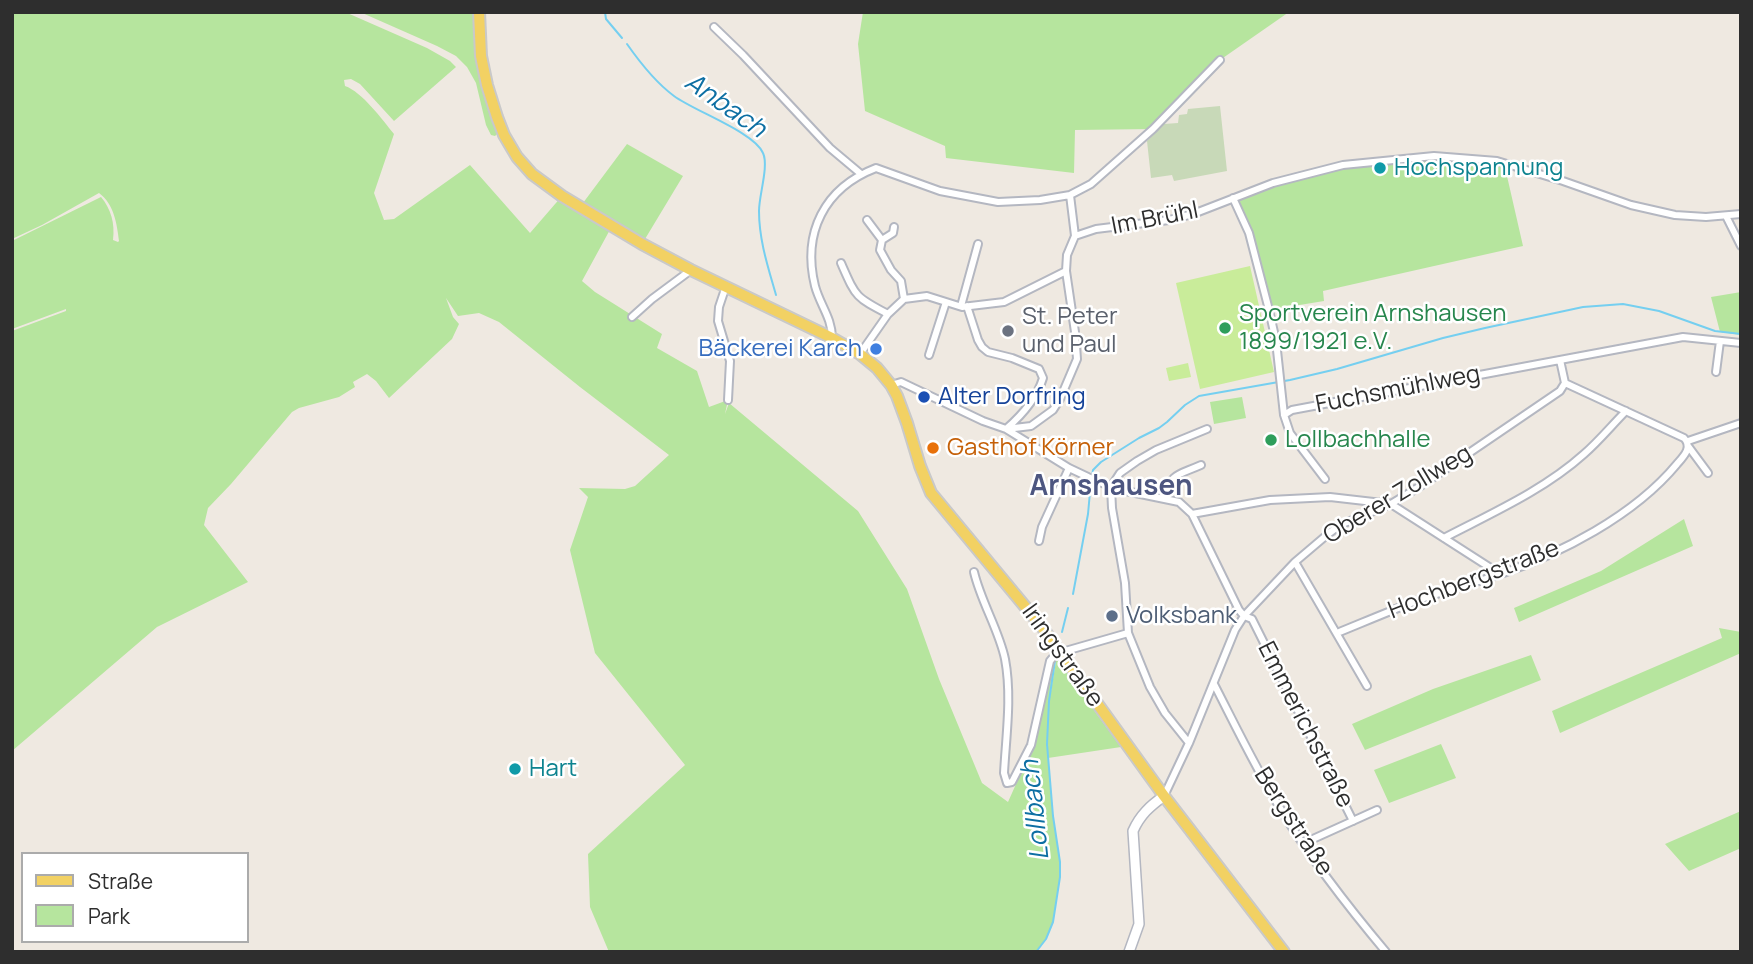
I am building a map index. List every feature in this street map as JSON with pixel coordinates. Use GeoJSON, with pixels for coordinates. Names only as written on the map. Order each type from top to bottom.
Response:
{"type":"FeatureCollection","features":[{"type":"Feature","properties":{"kind":"main road","name":"Iringstraße"},"geometry":{"type":"LineString","coordinates":[[479,12],[481,56],[487,85],[504,135],[517,157],[532,174],[562,196],[642,244],[832,338],[860,354],[877,368],[891,385],[931,493],[1062,652],[1164,796],[1284,952]]}},
{"type":"Feature","properties":{"kind":"street"},"geometry":{"type":"LineString","coordinates":[[714,27],[830,148],[861,174]]}},
{"type":"Feature","properties":{"kind":"street"},"geometry":{"type":"LineString","coordinates":[[832,338],[832,326],[816,288],[811,261],[812,245],[822,212],[832,197],[846,184],[876,168],[940,191],[998,202],[1070,195],[1091,184],[1153,129],[1220,60]]}},
{"type":"Feature","properties":{"kind":"street","name":"Im Brühl"},"geometry":{"type":"LineString","coordinates":[[1075,236],[1096,229],[1181,217],[1215,207],[1273,183],[1343,164],[1434,156],[1497,161],[1632,205],[1675,215],[1706,217],[1741,214]]}},
{"type":"Feature","properties":{"kind":"street"},"geometry":{"type":"LineString","coordinates":[[1006,429],[1031,426],[1053,410],[1072,372],[1077,355],[1066,271],[1075,236],[1070,195]]}},
{"type":"Feature","properties":{"kind":"street"},"geometry":{"type":"LineString","coordinates":[[1233,198],[1249,233],[1269,310],[1276,341],[1284,415],[1290,433],[1325,479]]}},
{"type":"Feature","properties":{"kind":"street"},"geometry":{"type":"LineString","coordinates":[[1726,216],[1741,246]]}},
{"type":"Feature","properties":{"kind":"street"},"geometry":{"type":"LineString","coordinates":[[867,220],[882,240]]}},
{"type":"Feature","properties":{"kind":"street"},"geometry":{"type":"LineString","coordinates":[[894,227],[893,233],[882,240],[880,250],[891,270],[901,281],[904,299]]}},
{"type":"Feature","properties":{"kind":"street"},"geometry":{"type":"LineString","coordinates":[[978,244],[964,306],[978,340],[988,352],[1039,369],[1043,378],[1020,417],[1006,429]]}},
{"type":"Feature","properties":{"kind":"street"},"geometry":{"type":"LineString","coordinates":[[841,263],[858,297],[888,314]]}},
{"type":"Feature","properties":{"kind":"street"},"geometry":{"type":"LineString","coordinates":[[632,317],[691,270]]}},
{"type":"Feature","properties":{"kind":"street"},"geometry":{"type":"LineString","coordinates":[[860,354],[888,314],[904,299],[927,296],[964,306],[1004,302],[1066,271]]}},
{"type":"Feature","properties":{"kind":"street"},"geometry":{"type":"LineString","coordinates":[[726,286],[719,307],[718,321],[730,361],[728,400]]}},
{"type":"Feature","properties":{"kind":"street"},"geometry":{"type":"LineString","coordinates":[[929,355],[946,302]]}},
{"type":"Feature","properties":{"kind":"street","name":"Fuchsmühlweg"},"geometry":{"type":"LineString","coordinates":[[1284,415],[1292,410],[1683,337],[1741,343]]}},
{"type":"Feature","properties":{"kind":"street"},"geometry":{"type":"LineString","coordinates":[[1716,372],[1720,341]]}},
{"type":"Feature","properties":{"kind":"street"},"geometry":{"type":"LineString","coordinates":[[1560,360],[1565,383],[1684,438],[1708,473]]}},
{"type":"Feature","properties":{"kind":"street"},"geometry":{"type":"LineString","coordinates":[[891,385],[901,382],[1006,429],[1092,479],[1111,487],[1180,502],[1192,514],[1270,500],[1330,497],[1391,503],[1500,575]]}},
{"type":"Feature","properties":{"kind":"street","name":"Oberer Zollweg"},"geometry":{"type":"LineString","coordinates":[[1164,796],[1236,630],[1244,616],[1295,562],[1340,525],[1391,503],[1422,485],[1560,391],[1565,383]]}},
{"type":"Feature","properties":{"kind":"street"},"geometry":{"type":"LineString","coordinates":[[1444,538],[1536,489],[1558,474],[1585,454],[1626,411]]}},
{"type":"Feature","properties":{"kind":"street"},"geometry":{"type":"LineString","coordinates":[[1688,444],[1740,425]]}},
{"type":"Feature","properties":{"kind":"street"},"geometry":{"type":"LineString","coordinates":[[1189,743],[1160,704],[1128,633],[1125,583],[1111,487],[1120,473],[1137,461],[1156,450],[1207,429]]}},
{"type":"Feature","properties":{"kind":"street","name":"Hochbergstraße"},"geometry":{"type":"LineString","coordinates":[[1337,633],[1417,601],[1500,575],[1564,548],[1620,515],[1666,477],[1684,456],[1688,444]]}},
{"type":"Feature","properties":{"kind":"street"},"geometry":{"type":"LineString","coordinates":[[1163,498],[1173,477],[1201,465]]}},
{"type":"Feature","properties":{"kind":"street"},"geometry":{"type":"LineString","coordinates":[[1039,541],[1042,527],[1069,468]]}},
{"type":"Feature","properties":{"kind":"street","name":"Emmerichstraße"},"geometry":{"type":"LineString","coordinates":[[1192,514],[1239,610],[1252,619],[1353,821]]}},
{"type":"Feature","properties":{"kind":"street"},"geometry":{"type":"LineString","coordinates":[[1295,562],[1367,686]]}},
{"type":"Feature","properties":{"kind":"street"},"geometry":{"type":"LineString","coordinates":[[974,572],[1004,658],[1008,692],[1004,773],[1007,783],[1012,782],[1031,745],[1050,661],[1062,652],[1128,633]]}},
{"type":"Feature","properties":{"kind":"street","name":"Bergstraße"},"geometry":{"type":"LineString","coordinates":[[1214,683],[1283,813],[1351,909],[1387,952]]}},
{"type":"Feature","properties":{"kind":"street"},"geometry":{"type":"LineString","coordinates":[[1129,952],[1139,923],[1133,831],[1139,817],[1164,796]]}},
{"type":"Feature","properties":{"kind":"street","name":"Emmerichstraße"},"geometry":{"type":"LineString","coordinates":[[1304,843],[1377,810]]}},
{"type":"Feature","properties":{"kind":"green space"},"geometry":{"type":"Polygon","coordinates":[[[12,12],[345,12],[427,48],[456,67],[394,121],[360,84],[351,79],[344,80],[345,86],[365,100],[394,134],[374,193],[384,220],[394,219],[470,165],[530,233],[562,196],[580,207],[627,144],[683,176],[642,244],[612,226],[582,281],[662,334],[657,348],[697,371],[709,407],[728,400],[725,414],[729,403],[858,511],[907,589],[939,679],[982,783],[1008,802],[1033,746],[1055,661],[1050,697],[1058,661],[1121,747],[1048,758],[1060,877],[1053,922],[1046,939],[1036,952],[609,952],[590,907],[588,854],[685,765],[595,653],[570,550],[588,497],[579,488],[625,489],[635,486],[669,455],[499,322],[479,313],[458,316],[446,298],[453,317],[459,324],[452,339],[389,398],[367,374],[353,382],[355,387],[339,397],[292,412],[208,508],[204,525],[248,582],[157,627],[12,751],[12,331],[66,309],[12,329],[12,241],[101,197],[111,217],[113,240],[119,241],[111,209],[99,193],[12,239],[12,12]]]}},
{"type":"Feature","properties":{"kind":"green space"},"geometry":{"type":"Polygon","coordinates":[[[360,12],[474,12],[477,56],[497,134],[491,135],[476,83],[467,67],[456,56],[360,12]]]}},
{"type":"Feature","properties":{"kind":"green space"},"geometry":{"type":"Polygon","coordinates":[[[863,12],[1289,12],[1220,60],[1153,129],[1075,130],[1074,173],[946,158],[945,146],[865,111],[858,44],[863,12]]]}},
{"type":"Feature","properties":{"kind":"green space"},"geometry":{"type":"Polygon","coordinates":[[[1220,106],[1227,171],[1174,181],[1172,175],[1151,178],[1147,141],[1164,124],[1178,123],[1179,115],[1187,114],[1188,109],[1220,106]]]}},
{"type":"Feature","properties":{"kind":"green space"},"geometry":{"type":"Polygon","coordinates":[[[1434,156],[1504,163],[1523,246],[1323,291],[1324,301],[1269,310],[1249,233],[1233,198],[1343,165],[1434,156]]]}},
{"type":"Feature","properties":{"kind":"green space","name":"Sportverein Arnshausen 1899/1921 e.V."},"geometry":{"type":"Polygon","coordinates":[[[1250,266],[1274,372],[1200,389],[1176,283],[1250,266]]]}},
{"type":"Feature","properties":{"kind":"green space"},"geometry":{"type":"Polygon","coordinates":[[[1741,292],[1741,335],[1720,332],[1711,297],[1741,292]]]}},
{"type":"Feature","properties":{"kind":"green space"},"geometry":{"type":"Polygon","coordinates":[[[1188,363],[1191,377],[1169,381],[1166,368],[1188,363]]]}},
{"type":"Feature","properties":{"kind":"green space"},"geometry":{"type":"Polygon","coordinates":[[[1242,397],[1246,418],[1214,424],[1210,402],[1242,397]]]}},
{"type":"Feature","properties":{"kind":"green space"},"geometry":{"type":"Polygon","coordinates":[[[1684,519],[1693,546],[1519,622],[1514,608],[1601,571],[1684,519]]]}},
{"type":"Feature","properties":{"kind":"green space"},"geometry":{"type":"Polygon","coordinates":[[[1719,628],[1741,632],[1741,653],[1560,733],[1552,711],[1722,638],[1719,628]]]}},
{"type":"Feature","properties":{"kind":"green space"},"geometry":{"type":"Polygon","coordinates":[[[1531,655],[1541,680],[1365,750],[1352,724],[1433,689],[1531,655]]]}},
{"type":"Feature","properties":{"kind":"green space"},"geometry":{"type":"Polygon","coordinates":[[[1441,744],[1456,778],[1389,803],[1374,770],[1441,744]]]}},
{"type":"Feature","properties":{"kind":"green space"},"geometry":{"type":"Polygon","coordinates":[[[1741,811],[1741,848],[1689,871],[1665,844],[1741,811]]]}},
{"type":"Feature","properties":{"kind":"waterway","name":"Anbach"},"geometry":{"type":"LineString","coordinates":[[605,12],[606,19],[622,38]]}},
{"type":"Feature","properties":{"kind":"waterway","name":"Anbach"},"geometry":{"type":"LineString","coordinates":[[627,44],[667,91],[748,137],[763,153],[765,165],[759,222],[764,253],[776,295]]}},
{"type":"Feature","properties":{"kind":"waterway","name":"Lollbach"},"geometry":{"type":"LineString","coordinates":[[1092,476],[1093,470],[1101,462],[1159,428],[1199,396],[1337,369],[1485,328],[1583,307],[1623,304],[1659,311],[1715,331],[1741,334]]}},
{"type":"Feature","properties":{"kind":"waterway","name":"Lollbach"},"geometry":{"type":"LineString","coordinates":[[1073,594],[1088,514],[1091,481]]}},
{"type":"Feature","properties":{"kind":"waterway","name":"Lollbach"},"geometry":{"type":"LineString","coordinates":[[1062,632],[1068,608]]}},
{"type":"Feature","properties":{"kind":"waterway","name":"Lollbach"},"geometry":{"type":"LineString","coordinates":[[1036,952],[1046,939],[1053,922],[1060,877],[1047,744],[1049,701],[1055,661]]}},
{"type":"Feature","properties":{"kind":"place","name":"Hochspannung"},"geometry":{"type":"Point","coordinates":[1380,168]}},
{"type":"Feature","properties":{"kind":"place","name":"Sportverein Arnshausen 1899/1921 e.V."},"geometry":{"type":"Point","coordinates":[1225,328]}},
{"type":"Feature","properties":{"kind":"place","name":"St. Peter und Paul"},"geometry":{"type":"Point","coordinates":[1008,331]}},
{"type":"Feature","properties":{"kind":"place","name":"Bäckerei Karch"},"geometry":{"type":"Point","coordinates":[876,349]}},
{"type":"Feature","properties":{"kind":"place","name":"Alter Dorfring"},"geometry":{"type":"Point","coordinates":[924,397]}},
{"type":"Feature","properties":{"kind":"place","name":"Lollbachhalle"},"geometry":{"type":"Point","coordinates":[1271,440]}},
{"type":"Feature","properties":{"kind":"place","name":"Gasthof Körner"},"geometry":{"type":"Point","coordinates":[933,448]}},
{"type":"Feature","properties":{"kind":"place","name":"Volksbank"},"geometry":{"type":"Point","coordinates":[1112,616]}},
{"type":"Feature","properties":{"kind":"place","name":"Hart"},"geometry":{"type":"Point","coordinates":[515,769]}},
{"type":"Feature","properties":{"kind":"district","name":"Arnshausen"},"geometry":{"type":"Point","coordinates":[1111,487]}}]}
